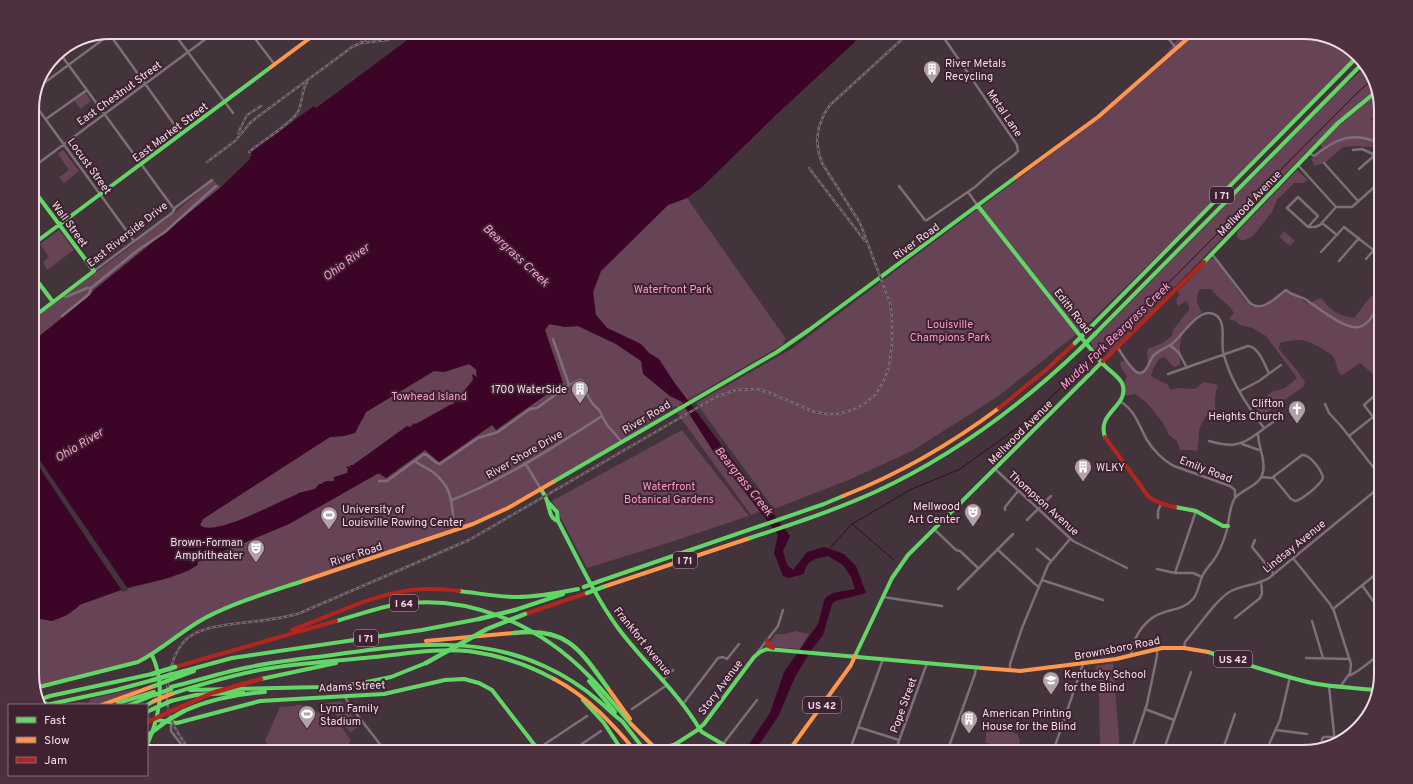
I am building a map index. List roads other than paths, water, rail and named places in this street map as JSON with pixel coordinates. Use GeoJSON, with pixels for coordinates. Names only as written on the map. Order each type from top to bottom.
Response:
{"type":"FeatureCollection","features":[{"type":"Feature","properties":{"kind":"main road","name":"East Market Street"},"geometry":{"type":"LineString","coordinates":[[39,240],[142,165],[309,39]]}},
{"type":"Feature","properties":{"kind":"main road","name":"River Road"},"geometry":{"type":"LineString","coordinates":[[40,687],[131,665],[152,655],[198,622],[230,606],[493,516],[541,489],[777,352],[804,334],[1098,118],[1188,39]]}},
{"type":"Feature","properties":{"kind":"main road","name":"I 71"},"geometry":{"type":"LineString","coordinates":[[173,677],[253,654],[422,630],[479,619],[515,610],[838,499],[891,475],[951,442],[990,416],[1043,373],[1086,332],[1290,126],[1353,60]]}},
{"type":"Feature","properties":{"kind":"main road","name":"I 71"},"geometry":{"type":"LineString","coordinates":[[312,687],[352,685],[393,677],[426,663],[488,629],[525,614],[836,508],[913,473],[1002,417],[1044,383],[1095,334],[1359,67]]}},
{"type":"Feature","properties":{"kind":"main road","name":"Mellwood Avenue"},"geometry":{"type":"LineString","coordinates":[[793,745],[851,665],[892,578],[903,562],[934,529],[1212,254],[1347,115],[1373,95]]}},
{"type":"Feature","properties":{"kind":"main road","name":"Wall Street"},"geometry":{"type":"LineString","coordinates":[[39,197],[94,271]]}},
{"type":"Feature","properties":{"kind":"main road","name":"Edith Road"},"geometry":{"type":"LineString","coordinates":[[978,206],[1096,355],[1122,384],[1123,390],[1121,402]]}},
{"type":"Feature","properties":{"kind":"main road","name":"East Riverside Drive"},"geometry":{"type":"LineString","coordinates":[[39,312],[94,271]]}},
{"type":"Feature","properties":{"kind":"main road"},"geometry":{"type":"LineString","coordinates":[[39,284],[52,302]]}},
{"type":"Feature","properties":{"kind":"main road"},"geometry":{"type":"LineString","coordinates":[[1121,402],[1107,416],[1102,430],[1104,436],[1148,496],[1161,504],[1196,511],[1223,526],[1228,526]]}},
{"type":"Feature","properties":{"kind":"main road","name":"Frankfort Avenue"},"geometry":{"type":"LineString","coordinates":[[541,489],[547,501],[550,514],[555,520],[558,521],[582,568],[626,638],[693,716],[702,732],[723,744]]}},
{"type":"Feature","properties":{"kind":"main road"},"geometry":{"type":"LineString","coordinates":[[222,653],[305,626],[373,599],[403,591],[441,589],[517,597],[542,596],[578,589]]}},
{"type":"Feature","properties":{"kind":"main road","name":"I 64"},"geometry":{"type":"LineString","coordinates":[[44,699],[50,696],[152,674],[380,608],[409,603],[438,602],[476,608],[495,613],[518,623],[547,640],[576,666],[640,745]]}},
{"type":"Feature","properties":{"kind":"main road"},"geometry":{"type":"LineString","coordinates":[[376,649],[397,644],[514,633],[543,632],[555,635],[567,640],[582,654],[643,736]]}},
{"type":"Feature","properties":{"kind":"main road"},"geometry":{"type":"LineString","coordinates":[[767,640],[768,646],[779,649]]}},
{"type":"Feature","properties":{"kind":"main road"},"geometry":{"type":"LineString","coordinates":[[131,704],[173,687],[246,667],[376,649],[441,643],[468,645],[502,651],[535,662],[566,678],[600,702],[622,722]]}},
{"type":"Feature","properties":{"kind":"main road","name":"Brownsboro Road"},"geometry":{"type":"LineString","coordinates":[[856,656],[1010,670],[1045,669],[1131,656],[1157,649],[1184,648],[1207,652],[1290,677],[1329,686],[1372,690]]}},
{"type":"Feature","properties":{"kind":"main road","name":"US 42"},"geometry":{"type":"LineString","coordinates":[[754,657],[763,650],[779,649],[856,656]]}},
{"type":"Feature","properties":{"kind":"main road"},"geometry":{"type":"LineString","coordinates":[[148,704],[171,694],[223,678],[252,672],[413,652],[452,650],[471,651],[527,665],[554,678],[579,694],[612,722],[630,745]]}},
{"type":"Feature","properties":{"kind":"main road"},"geometry":{"type":"LineString","coordinates":[[148,742],[157,720],[159,706],[160,683],[152,655]]}},
{"type":"Feature","properties":{"kind":"main road","name":"Story Avenue"},"geometry":{"type":"LineString","coordinates":[[674,745],[699,728],[715,710],[754,657]]}},
{"type":"Feature","properties":{"kind":"main road"},"geometry":{"type":"LineString","coordinates":[[148,722],[212,692],[261,679],[364,658]]}},
{"type":"Feature","properties":{"kind":"main road"},"geometry":{"type":"LineString","coordinates":[[506,659],[547,676],[578,696],[590,706],[604,722],[619,745]]}},
{"type":"Feature","properties":{"kind":"main road"},"geometry":{"type":"LineString","coordinates":[[576,666],[589,676],[649,743],[653,745]]}},
{"type":"Feature","properties":{"kind":"main road"},"geometry":{"type":"LineString","coordinates":[[52,704],[116,690],[153,680],[173,677]]}},
{"type":"Feature","properties":{"kind":"main road"},"geometry":{"type":"LineString","coordinates":[[105,704],[154,686],[173,677]]}},
{"type":"Feature","properties":{"kind":"main road","name":"Adams Street"},"geometry":{"type":"LineString","coordinates":[[157,720],[171,724],[184,722],[260,701],[389,694],[452,679],[464,679],[473,680],[486,686],[497,696],[534,745]]}},
{"type":"Feature","properties":{"kind":"main road"},"geometry":{"type":"LineString","coordinates":[[184,690],[312,687]]}},
{"type":"Feature","properties":{"kind":"main road"},"geometry":{"type":"LineString","coordinates":[[148,735],[164,723],[184,711],[223,697],[312,687]]}},
{"type":"Feature","properties":{"kind":"main road"},"geometry":{"type":"LineString","coordinates":[[148,712],[171,701],[196,695],[265,692]]}},
{"type":"Feature","properties":{"kind":"main road"},"geometry":{"type":"LineString","coordinates":[[115,704],[154,694]]}},
{"type":"Feature","properties":{"kind":"street"},"geometry":{"type":"LineString","coordinates":[[114,39],[182,134]]}},
{"type":"Feature","properties":{"kind":"street"},"geometry":{"type":"LineString","coordinates":[[178,39],[233,113]]}},
{"type":"Feature","properties":{"kind":"street","name":"East Chestnut Street"},"geometry":{"type":"LineString","coordinates":[[39,163],[206,39]]}},
{"type":"Feature","properties":{"kind":"street"},"geometry":{"type":"LineString","coordinates":[[255,39],[274,65]]}},
{"type":"Feature","properties":{"kind":"street","name":"Metal Lane"},"geometry":{"type":"LineString","coordinates":[[899,186],[925,220],[929,219],[968,192],[1014,155],[1018,148],[945,39]]}},
{"type":"Feature","properties":{"kind":"street"},"geometry":{"type":"LineString","coordinates":[[1169,39],[1177,49]]}},
{"type":"Feature","properties":{"kind":"street"},"geometry":{"type":"LineString","coordinates":[[44,83],[101,40]]}},
{"type":"Feature","properties":{"kind":"street"},"geometry":{"type":"LineString","coordinates":[[63,57],[174,209]]}},
{"type":"Feature","properties":{"kind":"street"},"geometry":{"type":"LineString","coordinates":[[46,119],[87,90]]}},
{"type":"Feature","properties":{"kind":"street","name":"Locust Street"},"geometry":{"type":"LineString","coordinates":[[39,110],[134,241]]}},
{"type":"Feature","properties":{"kind":"street"},"geometry":{"type":"LineString","coordinates":[[1309,153],[1314,156],[1329,144],[1349,137],[1359,137],[1374,142]]}},
{"type":"Feature","properties":{"kind":"street"},"geometry":{"type":"LineString","coordinates":[[1353,150],[1362,149],[1374,155]]}},
{"type":"Feature","properties":{"kind":"street"},"geometry":{"type":"LineString","coordinates":[[1359,169],[1374,156]]}},
{"type":"Feature","properties":{"kind":"street"},"geometry":{"type":"LineString","coordinates":[[1324,163],[1358,201]]}},
{"type":"Feature","properties":{"kind":"street"},"geometry":{"type":"LineString","coordinates":[[1298,165],[1336,207],[1352,207],[1374,187]]}},
{"type":"Feature","properties":{"kind":"street","name":"East Riverside Drive"},"geometry":{"type":"LineString","coordinates":[[94,271],[212,180]]}},
{"type":"Feature","properties":{"kind":"street"},"geometry":{"type":"LineString","coordinates":[[62,295],[66,297],[87,288],[91,288],[138,250],[165,232],[216,186]]}},
{"type":"Feature","properties":{"kind":"street"},"geometry":{"type":"LineString","coordinates":[[968,192],[978,206]]}},
{"type":"Feature","properties":{"kind":"street"},"geometry":{"type":"LineString","coordinates":[[1308,227],[1318,216],[1298,197],[1287,208],[1308,227],[1317,227],[1336,207]]}},
{"type":"Feature","properties":{"kind":"street"},"geometry":{"type":"LineString","coordinates":[[1322,223],[1336,235]]}},
{"type":"Feature","properties":{"kind":"street"},"geometry":{"type":"LineString","coordinates":[[1321,252],[1344,227],[1374,250],[1366,258]]}},
{"type":"Feature","properties":{"kind":"street"},"geometry":{"type":"LineString","coordinates":[[1339,261],[1359,238]]}},
{"type":"Feature","properties":{"kind":"street"},"geometry":{"type":"LineString","coordinates":[[1212,254],[1249,302],[1256,307],[1264,306],[1286,290],[1289,293],[1304,299],[1343,324],[1358,327],[1364,325],[1374,313]]}},
{"type":"Feature","properties":{"kind":"street"},"geometry":{"type":"LineString","coordinates":[[62,316],[89,294],[91,288]]}},
{"type":"Feature","properties":{"kind":"street"},"geometry":{"type":"LineString","coordinates":[[1118,348],[1133,369],[1139,373],[1146,370],[1154,356],[1170,345],[1198,318],[1205,314],[1212,314],[1219,317],[1221,321],[1224,354],[1232,376],[1252,412],[1264,428]]}},
{"type":"Feature","properties":{"kind":"street"},"geometry":{"type":"LineString","coordinates":[[553,339],[569,385]]}},
{"type":"Feature","properties":{"kind":"street"},"geometry":{"type":"LineString","coordinates":[[1170,345],[1179,354],[1187,368]]}},
{"type":"Feature","properties":{"kind":"street"},"geometry":{"type":"LineString","coordinates":[[1168,374],[1248,346],[1253,347],[1257,351],[1269,373]]}},
{"type":"Feature","properties":{"kind":"street"},"geometry":{"type":"LineString","coordinates":[[1240,392],[1259,381],[1281,365]]}},
{"type":"Feature","properties":{"kind":"street"},"geometry":{"type":"LineString","coordinates":[[379,481],[387,481],[424,454],[440,464],[478,438],[498,432],[530,409],[537,408],[569,385],[579,380],[583,382],[589,397],[608,425],[622,442]]}},
{"type":"Feature","properties":{"kind":"street"},"geometry":{"type":"LineString","coordinates":[[1349,436],[1373,417],[1364,404],[1374,396]]}},
{"type":"Feature","properties":{"kind":"street","name":"Emily Road"},"geometry":{"type":"LineString","coordinates":[[1121,402],[1128,408],[1138,422],[1151,446],[1167,461],[1174,466],[1230,486],[1235,490],[1235,498]]}},
{"type":"Feature","properties":{"kind":"street"},"geometry":{"type":"LineString","coordinates":[[1325,404],[1329,413],[1374,468]]}},
{"type":"Feature","properties":{"kind":"street","name":"River Shore Drive"},"geometry":{"type":"LineString","coordinates":[[452,500],[476,491],[602,416]]}},
{"type":"Feature","properties":{"kind":"street"},"geometry":{"type":"LineString","coordinates":[[1242,444],[1280,417]]}},
{"type":"Feature","properties":{"kind":"street"},"geometry":{"type":"LineString","coordinates":[[1131,656],[1132,649],[1138,635],[1146,624],[1159,614],[1189,603],[1196,594],[1202,577],[1219,552],[1226,534],[1232,504],[1235,498],[1257,482],[1261,477],[1264,466],[1258,446],[1258,434]]}},
{"type":"Feature","properties":{"kind":"street"},"geometry":{"type":"LineString","coordinates":[[1209,441],[1224,444],[1242,444],[1260,450]]}},
{"type":"Feature","properties":{"kind":"street"},"geometry":{"type":"LineString","coordinates":[[1261,477],[1273,478],[1299,457],[1305,455],[1309,457],[1322,473],[1323,478],[1321,482],[1296,501],[1291,499],[1273,478]]}},
{"type":"Feature","properties":{"kind":"street"},"geometry":{"type":"LineString","coordinates":[[415,461],[434,473],[450,492],[455,530]]}},
{"type":"Feature","properties":{"kind":"street","name":"Frankfort Avenue"},"geometry":{"type":"LineString","coordinates":[[525,463],[541,489]]}},
{"type":"Feature","properties":{"kind":"street","name":"Thompson Avenue"},"geometry":{"type":"LineString","coordinates":[[995,469],[1070,539],[1127,568]]}},
{"type":"Feature","properties":{"kind":"street"},"geometry":{"type":"LineString","coordinates":[[1005,510],[1005,507],[1018,491]]}},
{"type":"Feature","properties":{"kind":"street","name":"Lindsay Avenue"},"geometry":{"type":"LineString","coordinates":[[1184,648],[1185,642],[1224,596],[1236,588],[1267,579],[1374,492]]}},
{"type":"Feature","properties":{"kind":"street"},"geometry":{"type":"LineString","coordinates":[[1027,520],[1051,496]]}},
{"type":"Feature","properties":{"kind":"street"},"geometry":{"type":"LineString","coordinates":[[1158,518],[1158,512],[1161,504]]}},
{"type":"Feature","properties":{"kind":"street"},"geometry":{"type":"LineString","coordinates":[[1175,573],[1196,511]]}},
{"type":"Feature","properties":{"kind":"street"},"geometry":{"type":"LineString","coordinates":[[934,529],[978,568]]}},
{"type":"Feature","properties":{"kind":"street"},"geometry":{"type":"LineString","coordinates":[[958,589],[1013,534]]}},
{"type":"Feature","properties":{"kind":"street"},"geometry":{"type":"LineString","coordinates":[[1010,670],[1010,664],[1017,642],[1050,560],[1070,539]]}},
{"type":"Feature","properties":{"kind":"street"},"geometry":{"type":"LineString","coordinates":[[1255,540],[1252,547],[1274,574]]}},
{"type":"Feature","properties":{"kind":"street"},"geometry":{"type":"LineString","coordinates":[[1037,548],[1050,560]]}},
{"type":"Feature","properties":{"kind":"street"},"geometry":{"type":"LineString","coordinates":[[997,550],[1039,586]]}},
{"type":"Feature","properties":{"kind":"street"},"geometry":{"type":"LineString","coordinates":[[1292,558],[1333,609],[1350,659],[1351,667],[1340,687]]}},
{"type":"Feature","properties":{"kind":"street"},"geometry":{"type":"LineString","coordinates":[[1157,569],[1175,573],[1193,573],[1202,577]]}},
{"type":"Feature","properties":{"kind":"street"},"geometry":{"type":"LineString","coordinates":[[1333,609],[1374,576]]}},
{"type":"Feature","properties":{"kind":"street"},"geometry":{"type":"LineString","coordinates":[[1042,580],[1103,600]]}},
{"type":"Feature","properties":{"kind":"street"},"geometry":{"type":"LineString","coordinates":[[1235,618],[1260,598],[1262,593],[1260,582]]}},
{"type":"Feature","properties":{"kind":"street"},"geometry":{"type":"LineString","coordinates":[[1362,585],[1374,602]]}},
{"type":"Feature","properties":{"kind":"street"},"geometry":{"type":"LineString","coordinates":[[883,597],[942,606]]}},
{"type":"Feature","properties":{"kind":"street","name":"Story Avenue"},"geometry":{"type":"LineString","coordinates":[[754,657],[780,622],[783,610]]}},
{"type":"Feature","properties":{"kind":"street"},"geometry":{"type":"LineString","coordinates":[[1312,621],[1323,658]]}},
{"type":"Feature","properties":{"kind":"street"},"geometry":{"type":"LineString","coordinates":[[683,704],[718,658],[723,657],[727,659],[739,644]]}},
{"type":"Feature","properties":{"kind":"street"},"geometry":{"type":"LineString","coordinates":[[1133,745],[1145,709],[1157,656],[1157,649]]}},
{"type":"Feature","properties":{"kind":"street"},"geometry":{"type":"LineString","coordinates":[[1306,658],[1350,659]]}},
{"type":"Feature","properties":{"kind":"street"},"geometry":{"type":"LineString","coordinates":[[1347,676],[1352,675],[1374,658]]}},
{"type":"Feature","properties":{"kind":"street"},"geometry":{"type":"LineString","coordinates":[[852,745],[883,659]]}},
{"type":"Feature","properties":{"kind":"street","name":"Pope Street"},"geometry":{"type":"LineString","coordinates":[[897,745],[927,663]]}},
{"type":"Feature","properties":{"kind":"street"},"geometry":{"type":"LineString","coordinates":[[1056,745],[1083,664]]}},
{"type":"Feature","properties":{"kind":"street"},"geometry":{"type":"LineString","coordinates":[[950,745],[975,674],[976,667]]}},
{"type":"Feature","properties":{"kind":"street"},"geometry":{"type":"LineString","coordinates":[[663,680],[673,670]]}},
{"type":"Feature","properties":{"kind":"street"},"geometry":{"type":"LineString","coordinates":[[1165,745],[1191,672]]}},
{"type":"Feature","properties":{"kind":"street"},"geometry":{"type":"LineString","coordinates":[[1269,745],[1280,720],[1290,677]]}},
{"type":"Feature","properties":{"kind":"street"},"geometry":{"type":"LineString","coordinates":[[632,709],[667,686]]}},
{"type":"Feature","properties":{"kind":"street"},"geometry":{"type":"LineString","coordinates":[[1322,743],[1322,739],[1324,737],[1334,737],[1329,686]]}},
{"type":"Feature","properties":{"kind":"street"},"geometry":{"type":"LineString","coordinates":[[344,696],[381,745]]}},
{"type":"Feature","properties":{"kind":"street"},"geometry":{"type":"LineString","coordinates":[[723,744],[757,700]]}},
{"type":"Feature","properties":{"kind":"street"},"geometry":{"type":"LineString","coordinates":[[1145,709],[1174,720]]}},
{"type":"Feature","properties":{"kind":"street"},"geometry":{"type":"LineString","coordinates":[[1224,745],[1235,714]]}},
{"type":"Feature","properties":{"kind":"street"},"geometry":{"type":"LineString","coordinates":[[546,745],[587,716]]}},
{"type":"Feature","properties":{"kind":"street"},"geometry":{"type":"LineString","coordinates":[[171,724],[173,734],[182,745]]}},
{"type":"Feature","properties":{"kind":"street"},"geometry":{"type":"LineString","coordinates":[[858,727],[899,740]]}},
{"type":"Feature","properties":{"kind":"street"},"geometry":{"type":"LineString","coordinates":[[1276,730],[1307,734]]}},
{"type":"Feature","properties":{"kind":"street"},"geometry":{"type":"LineString","coordinates":[[580,745],[601,731]]}},
{"type":"Feature","properties":{"kind":"water"},"geometry":{"type":"Polygon","coordinates":[[[409,39],[856,39],[855,42],[778,113],[701,188],[687,198],[668,205],[601,271],[593,292],[596,315],[607,328],[641,344],[649,353],[659,359],[674,382],[790,536],[783,551],[787,565],[793,570],[807,552],[824,547],[844,554],[856,566],[866,593],[835,601],[832,604],[823,635],[812,649],[795,677],[778,717],[759,745],[749,745],[770,713],[784,672],[818,624],[825,598],[833,593],[855,589],[851,577],[843,565],[828,556],[812,560],[807,565],[804,574],[789,578],[783,576],[774,553],[778,535],[713,451],[682,402],[670,396],[643,374],[641,361],[616,344],[578,326],[565,327],[549,324],[545,330],[563,383],[496,430],[492,425],[439,462],[425,450],[386,478],[380,474],[377,474],[289,524],[197,562],[198,565],[180,574],[124,589],[79,605],[67,615],[52,621],[39,619],[39,336],[221,187],[250,159],[252,151],[314,106],[316,108],[409,39]],[[469,364],[444,372],[434,371],[366,412],[355,433],[344,436],[330,437],[203,519],[200,525],[207,528],[233,522],[248,517],[298,493],[315,489],[319,484],[326,481],[334,481],[334,477],[347,473],[348,469],[346,467],[349,466],[351,469],[350,465],[353,465],[407,426],[410,427],[414,423],[416,424],[453,404],[473,380],[472,374],[477,377],[477,370],[469,364]]]}},
{"type":"Feature","properties":{"kind":"waterway","name":"Muddy Fork Beargrass Creek"},"geometry":{"type":"LineString","coordinates":[[1098,354],[1369,83]]}},
{"type":"Feature","properties":{"kind":"waterway","name":"Muddy Fork Beargrass Creek"},"geometry":{"type":"LineString","coordinates":[[830,548],[852,524],[910,490],[960,469],[1020,426],[1095,356]]}},
{"type":"Feature","properties":{"kind":"waterway"},"geometry":{"type":"LineString","coordinates":[[852,524],[894,560]]}},
{"type":"Feature","properties":{"kind":"railway"},"geometry":{"type":"LineString","coordinates":[[362,41],[366,39]]}},
{"type":"Feature","properties":{"kind":"railway"},"geometry":{"type":"LineString","coordinates":[[207,162],[235,141],[256,118],[352,47],[361,43],[389,39]]}},
{"type":"Feature","properties":{"kind":"railway"},"geometry":{"type":"LineString","coordinates":[[186,745],[170,717],[167,688],[172,662],[177,651],[190,636],[208,628],[276,619],[300,613],[469,540],[716,397],[736,390],[757,389],[815,412],[837,414],[853,410],[867,402],[876,394],[889,367],[892,343],[892,318],[890,303],[860,223],[822,163],[817,140],[819,127],[824,114],[830,105],[902,39]]}},
{"type":"Feature","properties":{"kind":"railway"},"geometry":{"type":"LineString","coordinates":[[249,152],[294,117],[300,108],[307,82]]}},
{"type":"Feature","properties":{"kind":"railway"},"geometry":{"type":"LineString","coordinates":[[238,133],[247,115],[261,106]]}},
{"type":"Feature","properties":{"kind":"railway"},"geometry":{"type":"LineString","coordinates":[[809,168],[865,241]]}},
{"type":"Feature","properties":{"kind":"place","name":"River Metals Recycling"},"geometry":{"type":"Point","coordinates":[932,84]}},
{"type":"Feature","properties":{"kind":"place","name":"1700 WaterSide"},"geometry":{"type":"Point","coordinates":[580,404]}},
{"type":"Feature","properties":{"kind":"place","name":"Clifton Heights Church"},"geometry":{"type":"Point","coordinates":[1297,424]}},
{"type":"Feature","properties":{"kind":"place","name":"WLKY"},"geometry":{"type":"Point","coordinates":[1083,482]}},
{"type":"Feature","properties":{"kind":"place","name":"Mellwood Art Center"},"geometry":{"type":"Point","coordinates":[973,527]}},
{"type":"Feature","properties":{"kind":"place","name":"University of Louisville Rowing Center"},"geometry":{"type":"Point","coordinates":[329,530]}},
{"type":"Feature","properties":{"kind":"place","name":"Brown-Forman Amphitheater"},"geometry":{"type":"Point","coordinates":[256,563]}},
{"type":"Feature","properties":{"kind":"place","name":"Kentucky School for the Blind"},"geometry":{"type":"Point","coordinates":[1051,695]}},
{"type":"Feature","properties":{"kind":"place","name":"Lynn Family Stadium"},"geometry":{"type":"Point","coordinates":[307,729]}},
{"type":"Feature","properties":{"kind":"place","name":"American Printing House for the Blind"},"geometry":{"type":"Point","coordinates":[969,734]}},
{"type":"Feature","properties":{"kind":"water label","name":"Beargrass Creek"},"geometry":{"type":"Point","coordinates":[516,255]}},
{"type":"Feature","properties":{"kind":"water label","name":"Ohio River"},"geometry":{"type":"Point","coordinates":[346,262]}},
{"type":"Feature","properties":{"kind":"water label","name":"Ohio River"},"geometry":{"type":"Point","coordinates":[79,445]}},
{"type":"Feature","properties":{"kind":"water label","name":"Beargrass Creek"},"geometry":{"type":"Point","coordinates":[744,481]}},
{"type":"Feature","properties":{"kind":"park label","name":"Waterfront Park"},"geometry":{"type":"Point","coordinates":[673,289]}},
{"type":"Feature","properties":{"kind":"park label","name":"Louisville Champions Park"},"geometry":{"type":"Point","coordinates":[950,330]}},
{"type":"Feature","properties":{"kind":"park label","name":"Towhead Island"},"geometry":{"type":"Point","coordinates":[429,396]}},
{"type":"Feature","properties":{"kind":"park label","name":"Waterfront Botanical Gardens"},"geometry":{"type":"Point","coordinates":[669,492]}}]}
